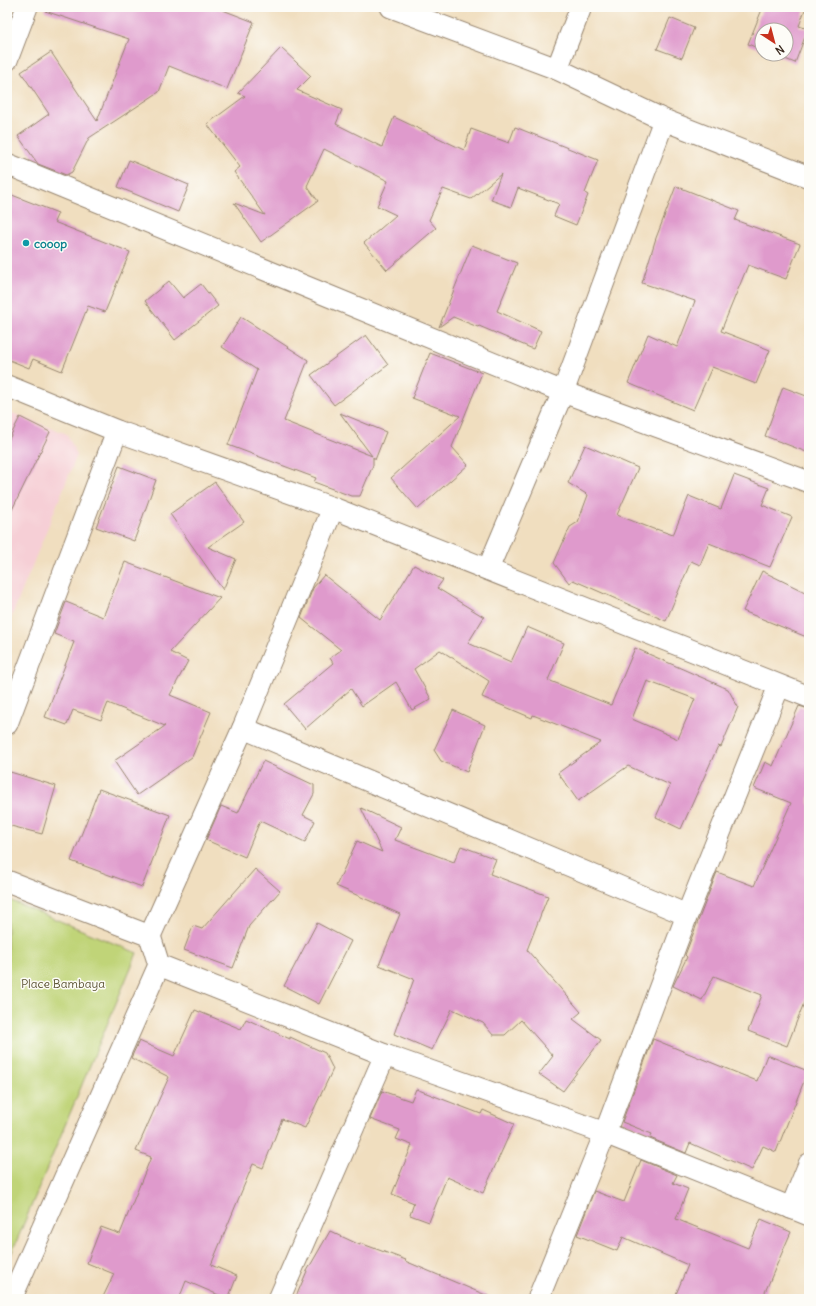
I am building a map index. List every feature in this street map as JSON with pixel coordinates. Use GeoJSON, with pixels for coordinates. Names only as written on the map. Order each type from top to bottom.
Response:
{"type":"FeatureCollection","features":[{"type":"Feature","properties":{"kind":"street"},"geometry":{"type":"LineString","coordinates":[[7,60],[27,7]]}},
{"type":"Feature","properties":{"kind":"street"},"geometry":{"type":"LineString","coordinates":[[391,7],[557,69],[664,120],[809,177]]}},
{"type":"Feature","properties":{"kind":"street"},"geometry":{"type":"LineString","coordinates":[[557,69],[582,7]]}},
{"type":"Feature","properties":{"kind":"street"},"geometry":{"type":"LineString","coordinates":[[488,569],[563,392],[664,120]]}},
{"type":"Feature","properties":{"kind":"street"},"geometry":{"type":"LineString","coordinates":[[7,164],[563,392],[809,482]]}},
{"type":"Feature","properties":{"kind":"street"},"geometry":{"type":"LineString","coordinates":[[7,386],[117,430],[333,508],[809,697]]}},
{"type":"Feature","properties":{"kind":"street"},"geometry":{"type":"LineString","coordinates":[[7,724],[117,430]]}},
{"type":"Feature","properties":{"kind":"street"},"geometry":{"type":"LineString","coordinates":[[11,1299],[159,965],[150,936],[243,728],[333,508]]}},
{"type":"Feature","properties":{"kind":"street"},"geometry":{"type":"LineString","coordinates":[[538,1299],[605,1133],[687,915],[779,686]]}},
{"type":"Feature","properties":{"kind":"street"},"geometry":{"type":"LineString","coordinates":[[243,728],[687,915]]}},
{"type":"Feature","properties":{"kind":"street"},"geometry":{"type":"LineString","coordinates":[[7,881],[150,936]]}},
{"type":"Feature","properties":{"kind":"street"},"geometry":{"type":"LineString","coordinates":[[159,965],[385,1055],[605,1133],[800,1212],[809,1164]]}},
{"type":"Feature","properties":{"kind":"street"},"geometry":{"type":"LineString","coordinates":[[279,1299],[385,1055]]}},
{"type":"Feature","properties":{"kind":"shaded area"},"geometry":{"type":"Polygon","coordinates":[[[7,411],[67,434],[77,455],[7,628],[7,411]]]}},
{"type":"Feature","properties":{"kind":"green space","name":"Place Bambaya"},"geometry":{"type":"Polygon","coordinates":[[[7,899],[137,953],[7,1264],[7,899]]]}},
{"type":"Feature","properties":{"kind":"building"},"geometry":{"type":"Polygon","coordinates":[[[46,7],[215,7],[254,22],[227,89],[169,66],[159,92],[89,138],[72,172],[66,175],[38,164],[18,136],[49,114],[21,72],[51,52],[97,121],[129,39],[45,11],[46,7]]]}},
{"type":"Feature","properties":{"kind":"building"},"geometry":{"type":"Polygon","coordinates":[[[763,7],[806,7],[799,26],[808,29],[795,63],[793,62],[794,62],[794,22],[757,22],[763,7]]]}},
{"type":"Feature","properties":{"kind":"building"},"geometry":{"type":"Polygon","coordinates":[[[670,18],[694,28],[682,58],[657,49],[670,18]]]}},
{"type":"Feature","properties":{"kind":"building"},"geometry":{"type":"Polygon","coordinates":[[[754,29],[754,47],[748,44],[754,29]]]}},
{"type":"Feature","properties":{"kind":"building"},"geometry":{"type":"Polygon","coordinates":[[[281,48],[311,76],[297,90],[342,110],[336,124],[382,147],[394,117],[464,150],[471,129],[509,143],[515,127],[598,160],[585,193],[588,195],[576,225],[554,216],[559,204],[518,188],[511,207],[491,200],[501,174],[471,199],[443,189],[429,220],[436,228],[387,270],[364,243],[396,215],[377,206],[388,181],[324,149],[307,186],[318,201],[261,242],[234,203],[265,215],[234,172],[240,167],[207,124],[245,96],[238,93],[281,48]]]}},
{"type":"Feature","properties":{"kind":"building"},"geometry":{"type":"Polygon","coordinates":[[[129,160],[189,185],[178,212],[118,187],[129,160]]]}},
{"type":"Feature","properties":{"kind":"building"},"geometry":{"type":"Polygon","coordinates":[[[676,186],[739,211],[735,220],[800,244],[786,279],[748,265],[721,331],[770,350],[756,384],[712,367],[693,410],[628,383],[648,334],[677,347],[695,301],[642,283],[656,238],[676,186]]]}},
{"type":"Feature","properties":{"kind":"building"},"geometry":{"type":"Polygon","coordinates":[[[7,193],[58,213],[54,222],[130,252],[105,312],[88,306],[62,371],[33,359],[29,368],[7,359],[7,193]]]}},
{"type":"Feature","properties":{"kind":"building"},"geometry":{"type":"Polygon","coordinates":[[[472,245],[517,263],[497,311],[541,331],[533,349],[479,326],[478,327],[453,317],[439,327],[472,245]]]}},
{"type":"Feature","properties":{"kind":"building"},"geometry":{"type":"Polygon","coordinates":[[[169,281],[183,298],[201,284],[218,306],[175,340],[145,301],[169,281]]]}},
{"type":"Feature","properties":{"kind":"building"},"geometry":{"type":"Polygon","coordinates":[[[241,317],[308,360],[284,421],[372,456],[340,413],[386,432],[375,460],[373,457],[373,465],[360,496],[351,496],[314,482],[316,478],[228,445],[257,370],[222,347],[241,317]]]}},
{"type":"Feature","properties":{"kind":"building"},"geometry":{"type":"Polygon","coordinates":[[[366,335],[388,365],[334,405],[311,375],[366,335]]]}},
{"type":"Feature","properties":{"kind":"building"},"geometry":{"type":"Polygon","coordinates":[[[430,353],[482,373],[452,447],[468,465],[418,509],[391,478],[460,416],[412,398],[430,353]]]}},
{"type":"Feature","properties":{"kind":"building"},"geometry":{"type":"Polygon","coordinates":[[[783,387],[809,397],[809,453],[765,436],[783,387]]]}},
{"type":"Feature","properties":{"kind":"building"},"geometry":{"type":"Polygon","coordinates":[[[20,417],[50,432],[7,520],[7,443],[20,417]]]}},
{"type":"Feature","properties":{"kind":"building"},"geometry":{"type":"Polygon","coordinates":[[[585,445],[638,468],[617,515],[673,535],[689,496],[721,509],[734,475],[769,488],[762,505],[792,517],[770,567],[709,543],[700,565],[691,561],[666,621],[573,580],[569,583],[554,563],[570,527],[578,522],[588,495],[568,483],[585,445]]]}},
{"type":"Feature","properties":{"kind":"building"},"geometry":{"type":"Polygon","coordinates":[[[119,466],[156,480],[134,541],[96,527],[119,466]]]}},
{"type":"Feature","properties":{"kind":"building"},"geometry":{"type":"Polygon","coordinates":[[[215,482],[244,522],[208,547],[236,559],[223,590],[170,514],[215,482]]]}},
{"type":"Feature","properties":{"kind":"building"},"geometry":{"type":"Polygon","coordinates":[[[125,562],[220,598],[170,652],[188,661],[170,695],[211,712],[192,757],[137,795],[114,761],[165,726],[108,703],[101,720],[73,710],[67,725],[45,717],[74,642],[54,634],[66,602],[103,617],[125,562]]]}},
{"type":"Feature","properties":{"kind":"building"},"geometry":{"type":"Polygon","coordinates":[[[414,565],[443,580],[437,588],[484,617],[468,643],[511,662],[527,627],[564,643],[548,680],[611,705],[635,648],[728,689],[738,707],[721,747],[718,746],[681,829],[656,817],[670,785],[628,766],[578,801],[558,773],[601,742],[533,715],[532,718],[482,697],[489,681],[440,650],[414,669],[431,699],[412,710],[396,682],[362,706],[351,689],[305,729],[284,704],[333,663],[330,658],[341,650],[301,618],[313,588],[324,575],[380,620],[414,565]],[[647,681],[632,719],[678,739],[695,699],[647,681]]]}},
{"type":"Feature","properties":{"kind":"building"},"geometry":{"type":"Polygon","coordinates":[[[762,571],[809,594],[809,638],[743,611],[762,571]]]}},
{"type":"Feature","properties":{"kind":"building"},"geometry":{"type":"Polygon","coordinates":[[[799,706],[809,709],[809,990],[787,1046],[748,1031],[762,995],[714,976],[702,1000],[673,986],[687,957],[685,955],[717,872],[754,886],[791,803],[754,788],[765,762],[773,766],[799,706]]]}},
{"type":"Feature","properties":{"kind":"building"},"geometry":{"type":"Polygon","coordinates":[[[453,710],[485,725],[467,772],[441,761],[434,750],[453,710]]]}},
{"type":"Feature","properties":{"kind":"building"},"geometry":{"type":"Polygon","coordinates":[[[263,761],[314,785],[314,794],[303,815],[315,821],[305,842],[260,821],[245,857],[206,840],[221,806],[238,813],[263,761]]]}},
{"type":"Feature","properties":{"kind":"building"},"geometry":{"type":"Polygon","coordinates":[[[7,771],[56,786],[42,834],[7,825],[7,771]]]}},
{"type":"Feature","properties":{"kind":"building"},"geometry":{"type":"Polygon","coordinates":[[[99,789],[170,815],[142,887],[71,861],[99,789]]]}},
{"type":"Feature","properties":{"kind":"building"},"geometry":{"type":"Polygon","coordinates":[[[361,808],[401,827],[395,840],[454,862],[461,846],[496,859],[490,874],[548,896],[527,950],[581,1012],[573,1019],[601,1040],[563,1091],[539,1074],[553,1056],[521,1020],[505,1035],[493,1035],[483,1023],[452,1009],[432,1050],[394,1034],[414,979],[379,965],[400,914],[336,886],[357,841],[382,852],[361,808]]]}},
{"type":"Feature","properties":{"kind":"building"},"geometry":{"type":"Polygon","coordinates":[[[255,869],[280,891],[249,926],[233,968],[184,950],[193,926],[202,929],[255,869]]]}},
{"type":"Feature","properties":{"kind":"building"},"geometry":{"type":"Polygon","coordinates":[[[317,923],[351,941],[319,1004],[284,986],[317,923]]]}},
{"type":"Feature","properties":{"kind":"building"},"geometry":{"type":"Polygon","coordinates":[[[195,1010],[241,1029],[246,1019],[290,1039],[290,1037],[325,1053],[333,1069],[305,1128],[282,1119],[263,1168],[253,1164],[211,1265],[237,1276],[228,1299],[186,1281],[179,1299],[102,1299],[114,1274],[87,1263],[101,1227],[120,1234],[151,1157],[136,1151],[169,1077],[131,1058],[139,1041],[174,1056],[195,1010]]]}},
{"type":"Feature","properties":{"kind":"building"},"geometry":{"type":"Polygon","coordinates":[[[653,1039],[757,1081],[767,1055],[808,1071],[776,1152],[763,1146],[752,1170],[690,1143],[686,1153],[650,1138],[652,1134],[622,1122],[653,1039]]]}},
{"type":"Feature","properties":{"kind":"building"},"geometry":{"type":"Polygon","coordinates":[[[416,1089],[481,1114],[483,1110],[514,1124],[483,1193],[447,1177],[429,1222],[410,1215],[414,1203],[392,1194],[412,1145],[396,1139],[400,1130],[370,1119],[382,1091],[411,1101],[416,1089]]]}},
{"type":"Feature","properties":{"kind":"building"},"geometry":{"type":"Polygon","coordinates":[[[641,1160],[677,1175],[673,1183],[688,1189],[676,1219],[748,1248],[761,1219],[791,1232],[762,1299],[674,1299],[688,1265],[623,1237],[617,1251],[577,1235],[594,1191],[624,1202],[641,1160]]]}},
{"type":"Feature","properties":{"kind":"building"},"geometry":{"type":"Polygon","coordinates":[[[330,1231],[360,1245],[360,1243],[406,1260],[405,1261],[495,1299],[295,1299],[307,1271],[330,1231]]]}},
{"type":"Feature","properties":{"kind":"place","name":"cooop"},"geometry":{"type":"Point","coordinates":[26,243]}}]}
